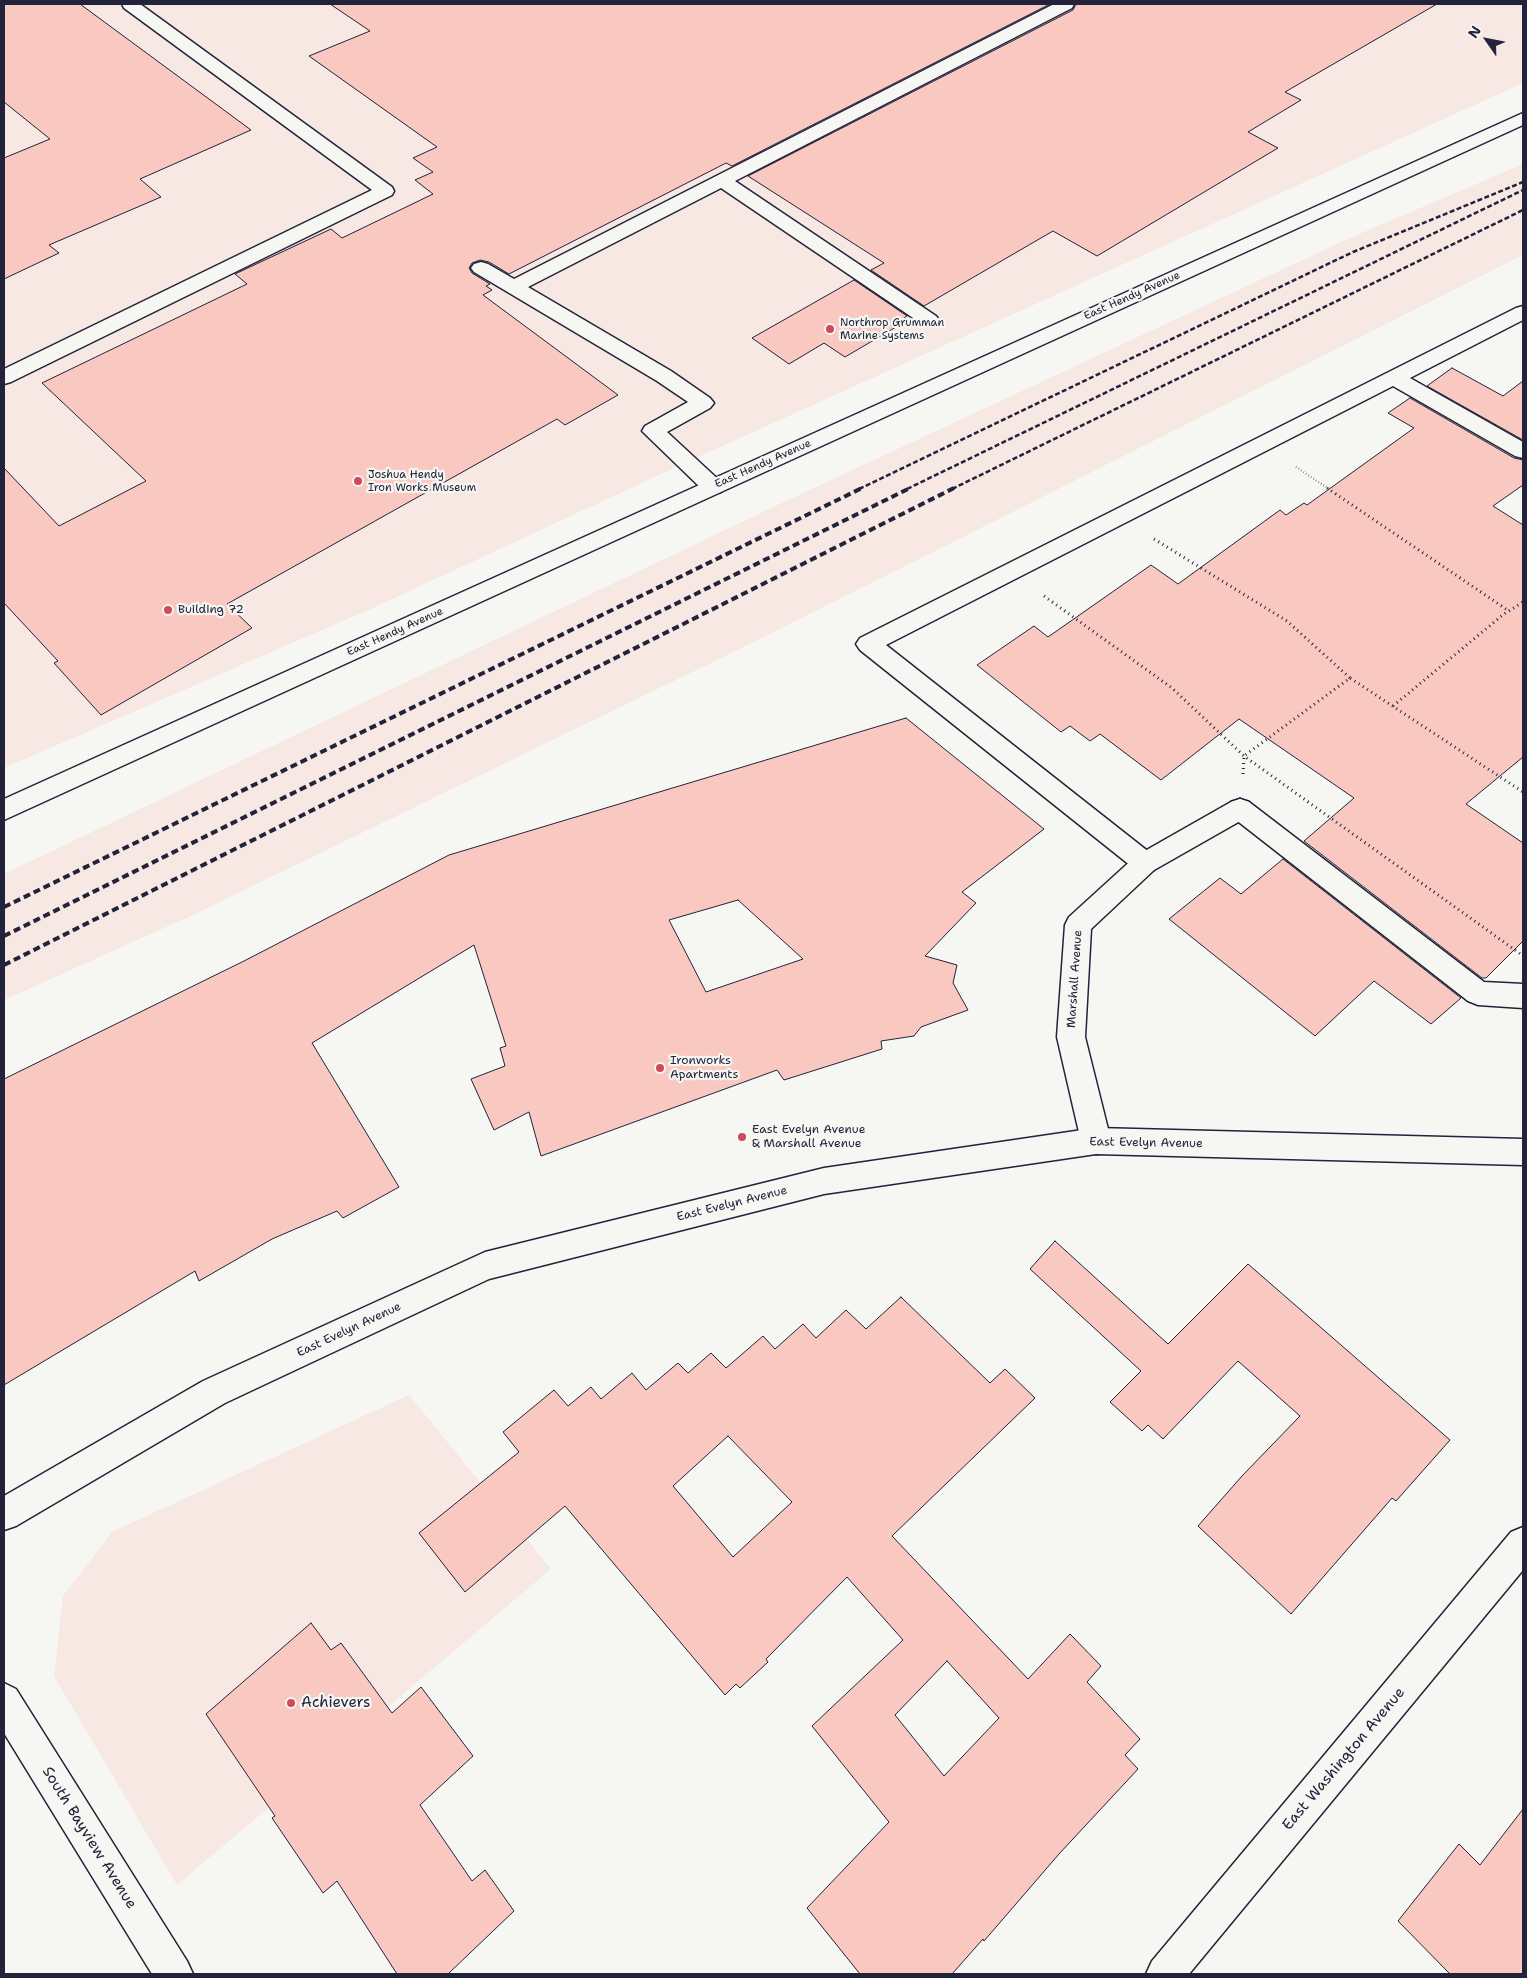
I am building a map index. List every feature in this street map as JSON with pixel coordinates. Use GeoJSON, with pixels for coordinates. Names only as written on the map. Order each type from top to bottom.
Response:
{"type":"FeatureCollection","features":[{"type":"Feature","properties":{"kind":"street"},"geometry":{"type":"LineString","coordinates":[[4,376],[385,191],[130,4]]}},
{"type":"Feature","properties":{"kind":"street"},"geometry":{"type":"LineString","coordinates":[[513,287],[1066,4]]}},
{"type":"Feature","properties":{"kind":"street","name":"East Hendy Avenue"},"geometry":{"type":"LineString","coordinates":[[4,810],[1523,118]]}},
{"type":"Feature","properties":{"kind":"street"},"geometry":{"type":"LineString","coordinates":[[722,180],[929,320]]}},
{"type":"Feature","properties":{"kind":"street"},"geometry":{"type":"LineString","coordinates":[[481,268],[664,376],[704,403],[653,431],[713,487]]}},
{"type":"Feature","properties":{"kind":"street"},"geometry":{"type":"LineString","coordinates":[[1145,863],[868,644],[1523,312]]}},
{"type":"Feature","properties":{"kind":"street"},"geometry":{"type":"LineString","coordinates":[[1394,378],[1523,451]]}},
{"type":"Feature","properties":{"kind":"street"},"geometry":{"type":"LineString","coordinates":[[1240,809],[1478,993],[1523,996]]}},
{"type":"Feature","properties":{"kind":"street","name":"Marshall Avenue"},"geometry":{"type":"LineString","coordinates":[[1096,1141],[1071,1037],[1078,925],[1145,863],[1240,809]]}},
{"type":"Feature","properties":{"kind":"street","name":"East Evelyn Avenue"},"geometry":{"type":"LineString","coordinates":[[4,1514],[214,1392],[485,1266],[824,1181],[1096,1141],[1523,1152]]}},
{"type":"Feature","properties":{"kind":"street","name":"East Washington Avenue"},"geometry":{"type":"LineString","coordinates":[[1165,1974],[1523,1544]]}},
{"type":"Feature","properties":{"kind":"street","name":"South Bayview Avenue"},"geometry":{"type":"LineString","coordinates":[[4,1701],[174,1974]]}},
{"type":"Feature","properties":{"kind":"path"},"geometry":{"type":"LineString","coordinates":[[1263,444],[1509,611]]}},
{"type":"Feature","properties":{"kind":"path"},"geometry":{"type":"LineString","coordinates":[[1119,517],[1287,621],[1350,678],[1523,792]]}},
{"type":"Feature","properties":{"kind":"path"},"geometry":{"type":"LineString","coordinates":[[1011,572],[1172,688],[1244,756],[1523,956]]}},
{"type":"Feature","properties":{"kind":"path"},"geometry":{"type":"LineString","coordinates":[[1393,706],[1509,611],[1523,602]]}},
{"type":"Feature","properties":{"kind":"path"},"geometry":{"type":"LineString","coordinates":[[1240,809],[1244,756],[1350,678]]}},
{"type":"Feature","properties":{"kind":"shaded area","name":"Northrop Grumman Marine Systems"},"geometry":{"type":"Polygon","coordinates":[[[4,4],[1523,4],[1523,83],[687,462],[375,607],[4,768],[4,4]]]}},
{"type":"Feature","properties":{"kind":"shaded area"},"geometry":{"type":"Polygon","coordinates":[[[1523,164],[1523,255],[756,641],[195,914],[4,1000],[4,874],[784,502],[1350,238],[1523,164]]]}},
{"type":"Feature","properties":{"kind":"shaded area"},"geometry":{"type":"Polygon","coordinates":[[[409,1395],[551,1569],[177,1885],[54,1676],[63,1596],[112,1532],[409,1395]]]}},
{"type":"Feature","properties":{"kind":"building"},"geometry":{"type":"Polygon","coordinates":[[[4,4],[80,4],[251,130],[140,179],[161,197],[49,245],[59,253],[4,279],[4,158],[50,139],[4,102],[4,4]]]}},
{"type":"Feature","properties":{"kind":"building"},"geometry":{"type":"Polygon","coordinates":[[[330,4],[1050,4],[732,166],[726,163],[509,274],[489,262],[480,260],[472,263],[469,268],[472,273],[490,284],[486,286],[492,290],[483,295],[618,395],[565,425],[557,419],[227,604],[252,628],[101,715],[54,663],[58,661],[4,603],[4,468],[59,526],[146,481],[42,383],[247,284],[235,274],[331,229],[342,238],[433,194],[415,180],[433,172],[413,158],[437,147],[309,56],[370,31],[330,4]]]}},
{"type":"Feature","properties":{"kind":"building"},"geometry":{"type":"Polygon","coordinates":[[[1076,4],[1437,4],[1285,92],[1301,100],[1248,132],[1278,148],[1097,256],[1053,231],[924,306],[871,270],[884,263],[748,176],[1073,10],[1076,4]]]}},
{"type":"Feature","properties":{"kind":"building","name":"Northrop Grumman Marine Systems"},"geometry":{"type":"Polygon","coordinates":[[[854,280],[907,316],[904,318],[908,320],[845,357],[824,343],[789,364],[752,338],[854,280]]]}},
{"type":"Feature","properties":{"kind":"building"},"geometry":{"type":"Polygon","coordinates":[[[1452,368],[1503,396],[1523,381],[1523,440],[1427,386],[1452,368]]]}},
{"type":"Feature","properties":{"kind":"building"},"geometry":{"type":"Polygon","coordinates":[[[1410,398],[1514,458],[1523,460],[1523,485],[1493,506],[1523,525],[1523,757],[1466,804],[1523,843],[1523,941],[1486,978],[1482,978],[1304,841],[1354,798],[1239,719],[1161,780],[1100,734],[1090,741],[1070,726],[1061,732],[977,665],[1034,626],[1048,637],[1151,565],[1178,584],[1280,510],[1286,515],[1304,503],[1307,505],[1414,428],[1388,413],[1410,398]]]}},
{"type":"Feature","properties":{"kind":"building","name":"Ironworks Apartments"},"geometry":{"type":"Polygon","coordinates":[[[906,718],[1044,829],[962,892],[976,903],[925,956],[957,965],[953,983],[968,1010],[921,1027],[914,1036],[881,1041],[882,1049],[784,1080],[777,1070],[541,1156],[529,1112],[494,1130],[471,1079],[505,1066],[500,1048],[506,1046],[474,945],[312,1043],[399,1187],[343,1218],[337,1211],[272,1239],[199,1281],[195,1271],[4,1385],[4,1079],[244,961],[449,855],[906,718]],[[738,900],[669,920],[706,992],[803,959],[738,900]]]}},
{"type":"Feature","properties":{"kind":"building"},"geometry":{"type":"Polygon","coordinates":[[[1283,859],[1461,998],[1431,1024],[1374,981],[1315,1036],[1169,919],[1220,878],[1241,894],[1283,859]]]}},
{"type":"Feature","properties":{"kind":"building"},"geometry":{"type":"Polygon","coordinates":[[[1055,1241],[1168,1344],[1248,1264],[1450,1440],[1396,1501],[1392,1498],[1291,1614],[1198,1526],[1242,1476],[1300,1416],[1238,1361],[1163,1439],[1148,1425],[1142,1431],[1110,1402],[1141,1371],[1030,1269],[1055,1241]]]}},
{"type":"Feature","properties":{"kind":"building"},"geometry":{"type":"Polygon","coordinates":[[[901,1297],[990,1383],[1005,1369],[1035,1398],[892,1536],[1028,1679],[1070,1634],[1101,1666],[1087,1682],[1140,1739],[1125,1755],[1138,1769],[1059,1854],[984,1941],[983,1939],[952,1974],[860,1974],[807,1908],[889,1822],[812,1726],[903,1640],[847,1577],[766,1659],[768,1662],[740,1688],[736,1684],[725,1695],[565,1506],[465,1592],[419,1533],[519,1452],[503,1432],[554,1390],[568,1406],[591,1387],[601,1399],[632,1373],[646,1390],[678,1363],[688,1373],[711,1353],[726,1368],[763,1336],[775,1349],[803,1324],[816,1338],[846,1310],[866,1329],[901,1297]],[[728,1436],[673,1486],[733,1557],[792,1502],[728,1436]],[[947,1661],[895,1715],[944,1776],[999,1718],[947,1661]]]}},
{"type":"Feature","properties":{"kind":"building"},"geometry":{"type":"Polygon","coordinates":[[[311,1623],[331,1650],[341,1643],[392,1713],[421,1687],[473,1756],[420,1805],[472,1881],[485,1870],[514,1911],[448,1974],[397,1974],[337,1881],[323,1893],[272,1818],[275,1816],[206,1714],[311,1623]]]}},
{"type":"Feature","properties":{"kind":"building"},"geometry":{"type":"Polygon","coordinates":[[[1523,1809],[1523,1974],[1450,1974],[1398,1921],[1459,1844],[1480,1865],[1523,1809]]]}},
{"type":"Feature","properties":{"kind":"railway"},"geometry":{"type":"LineString","coordinates":[[859,489],[1353,252],[1523,182]]}},
{"type":"Feature","properties":{"kind":"railway"},"geometry":{"type":"LineString","coordinates":[[907,489],[1523,190]]}},
{"type":"Feature","properties":{"kind":"railway"},"geometry":{"type":"LineString","coordinates":[[952,489],[1523,210]]}},
{"type":"Feature","properties":{"kind":"railway"},"geometry":{"type":"LineString","coordinates":[[4,907],[862,488]]}},
{"type":"Feature","properties":{"kind":"railway"},"geometry":{"type":"LineString","coordinates":[[4,936],[910,488]]}},
{"type":"Feature","properties":{"kind":"railway"},"geometry":{"type":"LineString","coordinates":[[4,965],[952,489]]}},
{"type":"Feature","properties":{"kind":"place","name":"Northrop Grumman Marine Systems"},"geometry":{"type":"Point","coordinates":[830,329]}},
{"type":"Feature","properties":{"kind":"place","name":"Joshua Hendy Iron Works Museum"},"geometry":{"type":"Point","coordinates":[358,481]}},
{"type":"Feature","properties":{"kind":"place","name":"Building 72"},"geometry":{"type":"Point","coordinates":[168,610]}},
{"type":"Feature","properties":{"kind":"place","name":"Ironworks Apartments"},"geometry":{"type":"Point","coordinates":[660,1068]}},
{"type":"Feature","properties":{"kind":"place","name":"East Evelyn Avenue & Marshall Avenue"},"geometry":{"type":"Point","coordinates":[742,1137]}},
{"type":"Feature","properties":{"kind":"place","name":"Achievers"},"geometry":{"type":"Point","coordinates":[291,1703]}}]}
